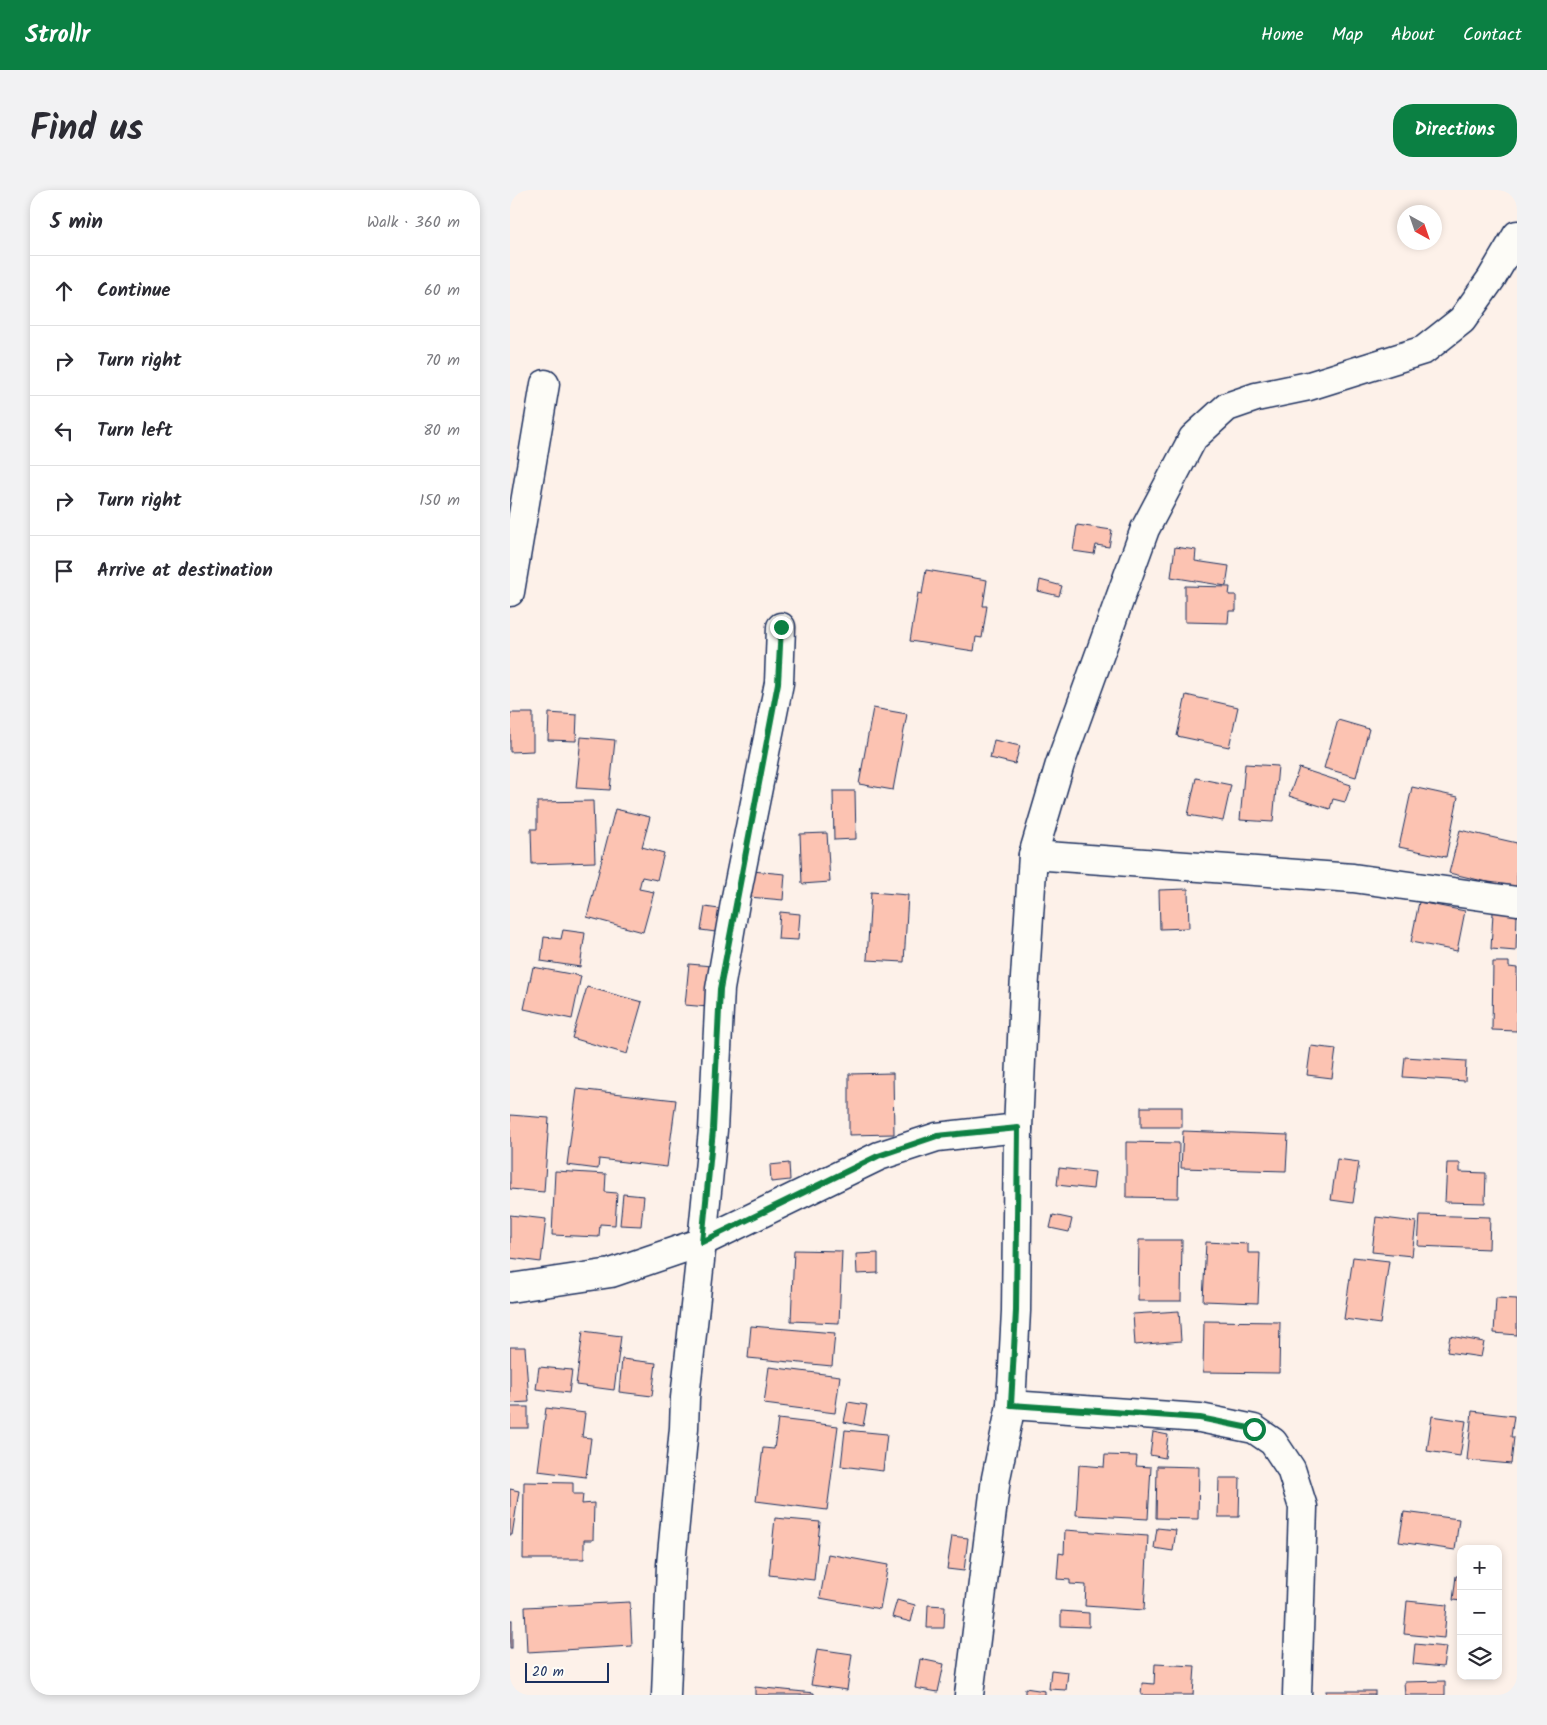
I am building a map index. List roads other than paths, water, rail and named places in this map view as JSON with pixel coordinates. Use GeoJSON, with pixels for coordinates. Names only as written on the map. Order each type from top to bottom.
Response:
{"type":"FeatureCollection","features":[{"type":"Feature","properties":{"kind":"street"},"geometry":{"type":"LineString","coordinates":[[969,1695],[996,1478],[1011,1405],[1016,1311],[1018,1128],[1033,855],[1060,764],[1145,529],[1193,438],[1227,407],[1256,397],[1309,386],[1424,350],[1462,320],[1491,279],[1517,235]]}},
{"type":"Feature","properties":{"kind":"street"},"geometry":{"type":"LineString","coordinates":[[510,592],[545,384]]}},
{"type":"Feature","properties":{"kind":"street"},"geometry":{"type":"LineString","coordinates":[[666,1695],[671,1565],[684,1428],[685,1398],[713,1130],[720,989],[778,683],[781,627]]}},
{"type":"Feature","properties":{"kind":"street"},"geometry":{"type":"LineString","coordinates":[[1033,855],[1353,878],[1517,902]]}},
{"type":"Feature","properties":{"kind":"street"},"geometry":{"type":"LineString","coordinates":[[510,1288],[611,1273],[702,1242],[878,1156],[937,1136],[1018,1128]]}},
{"type":"Feature","properties":{"kind":"street"},"geometry":{"type":"LineString","coordinates":[[1011,1405],[1200,1418],[1254,1429],[1273,1442],[1291,1469],[1303,1507],[1297,1695]]}}]}
